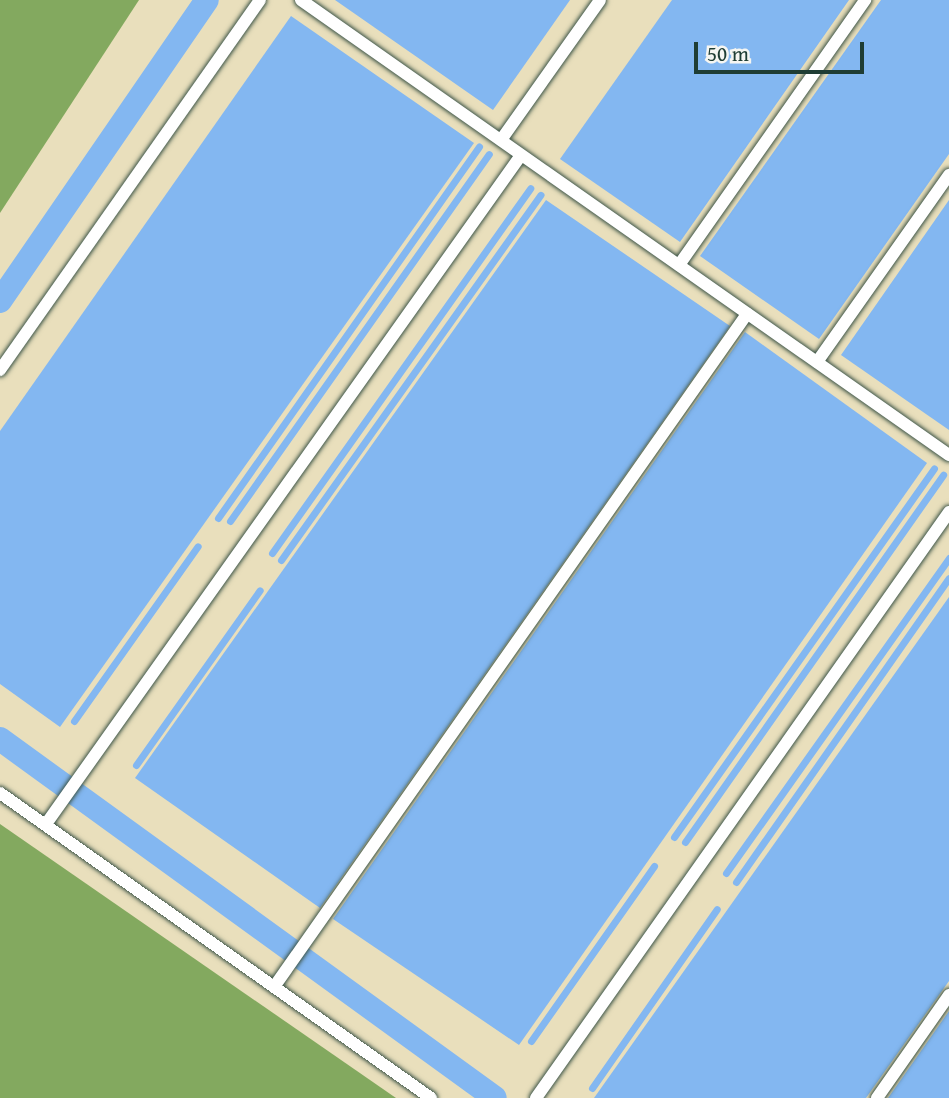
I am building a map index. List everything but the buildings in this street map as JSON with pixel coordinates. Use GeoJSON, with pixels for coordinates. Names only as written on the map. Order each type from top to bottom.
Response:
{"type":"FeatureCollection","features":[{"type":"Feature","properties":{"kind":"lane"},"geometry":{"type":"LineString","coordinates":[[0,370],[260,0]]}},
{"type":"Feature","properties":{"kind":"lane"},"geometry":{"type":"LineString","coordinates":[[301,0],[949,455]]}},
{"type":"Feature","properties":{"kind":"lane"},"geometry":{"type":"LineString","coordinates":[[500,140],[600,0]]}},
{"type":"Feature","properties":{"kind":"lane"},"geometry":{"type":"LineString","coordinates":[[678,265],[865,0]]}},
{"type":"Feature","properties":{"kind":"lane"},"geometry":{"type":"LineString","coordinates":[[46,824],[522,155]]}},
{"type":"Feature","properties":{"kind":"lane"},"geometry":{"type":"LineString","coordinates":[[817,362],[949,175]]}},
{"type":"Feature","properties":{"kind":"lane"},"geometry":{"type":"LineString","coordinates":[[274,987],[747,313]]}},
{"type":"Feature","properties":{"kind":"lane"},"geometry":{"type":"LineString","coordinates":[[536,1098],[949,512]]}},
{"type":"Feature","properties":{"kind":"lane"},"geometry":{"type":"LineString","coordinates":[[0,793],[431,1098]]}},
{"type":"Feature","properties":{"kind":"lane"},"geometry":{"type":"LineString","coordinates":[[877,1098],[949,995]]}},
{"type":"Feature","properties":{"kind":"green space"},"geometry":{"type":"Polygon","coordinates":[[[0,0],[139,0],[0,213],[0,0]]]}},
{"type":"Feature","properties":{"kind":"green space"},"geometry":{"type":"Polygon","coordinates":[[[0,824],[396,1098],[0,1098],[0,824]]]}},
{"type":"Feature","properties":{"kind":"water"},"geometry":{"type":"Polygon","coordinates":[[[335,0],[570,0],[493,110],[335,0]]]}},
{"type":"Feature","properties":{"kind":"water"},"geometry":{"type":"Polygon","coordinates":[[[672,0],[849,0],[680,242],[560,159],[672,0]]]}},
{"type":"Feature","properties":{"kind":"water"},"geometry":{"type":"Polygon","coordinates":[[[881,0],[949,0],[949,154],[819,339],[700,256],[881,0]]]}},
{"type":"Feature","properties":{"kind":"water"},"geometry":{"type":"Polygon","coordinates":[[[291,16],[474,143],[60,727],[0,684],[0,431],[291,16]]]}},
{"type":"Feature","properties":{"kind":"water"},"geometry":{"type":"Polygon","coordinates":[[[546,200],[730,326],[320,908],[135,778],[546,200]]]}},
{"type":"Feature","properties":{"kind":"water"},"geometry":{"type":"Polygon","coordinates":[[[949,200],[949,430],[841,355],[949,200]]]}},
{"type":"Feature","properties":{"kind":"water"},"geometry":{"type":"Polygon","coordinates":[[[745,332],[927,463],[519,1045],[333,919],[745,332]]]}},
{"type":"Feature","properties":{"kind":"water"},"geometry":{"type":"Polygon","coordinates":[[[949,597],[949,981],[866,1098],[594,1098],[949,597]]]}},
{"type":"Feature","properties":{"kind":"water"},"geometry":{"type":"Polygon","coordinates":[[[949,1011],[949,1098],[888,1098],[949,1011]]]}},
{"type":"Feature","properties":{"kind":"waterway"},"geometry":{"type":"LineString","coordinates":[[0,301],[207,0]]}},
{"type":"Feature","properties":{"kind":"waterway"},"geometry":{"type":"LineString","coordinates":[[218,518],[479,147]]}},
{"type":"Feature","properties":{"kind":"waterway"},"geometry":{"type":"LineString","coordinates":[[230,521],[489,154]]}},
{"type":"Feature","properties":{"kind":"waterway"},"geometry":{"type":"LineString","coordinates":[[272,553],[530,188]]}},
{"type":"Feature","properties":{"kind":"waterway"},"geometry":{"type":"LineString","coordinates":[[281,560],[540,195]]}},
{"type":"Feature","properties":{"kind":"waterway"},"geometry":{"type":"LineString","coordinates":[[674,837],[934,468]]}},
{"type":"Feature","properties":{"kind":"waterway"},"geometry":{"type":"LineString","coordinates":[[685,842],[943,475]]}},
{"type":"Feature","properties":{"kind":"waterway"},"geometry":{"type":"LineString","coordinates":[[74,721],[198,546]]}},
{"type":"Feature","properties":{"kind":"waterway"},"geometry":{"type":"LineString","coordinates":[[726,873],[949,558]]}},
{"type":"Feature","properties":{"kind":"waterway"},"geometry":{"type":"LineString","coordinates":[[736,882],[949,578]]}},
{"type":"Feature","properties":{"kind":"waterway"},"geometry":{"type":"LineString","coordinates":[[136,765],[260,590]]}},
{"type":"Feature","properties":{"kind":"waterway"},"geometry":{"type":"LineString","coordinates":[[0,739],[495,1098]]}},
{"type":"Feature","properties":{"kind":"waterway"},"geometry":{"type":"LineString","coordinates":[[531,1041],[654,866]]}},
{"type":"Feature","properties":{"kind":"waterway"},"geometry":{"type":"LineString","coordinates":[[592,1088],[717,909]]}}]}
